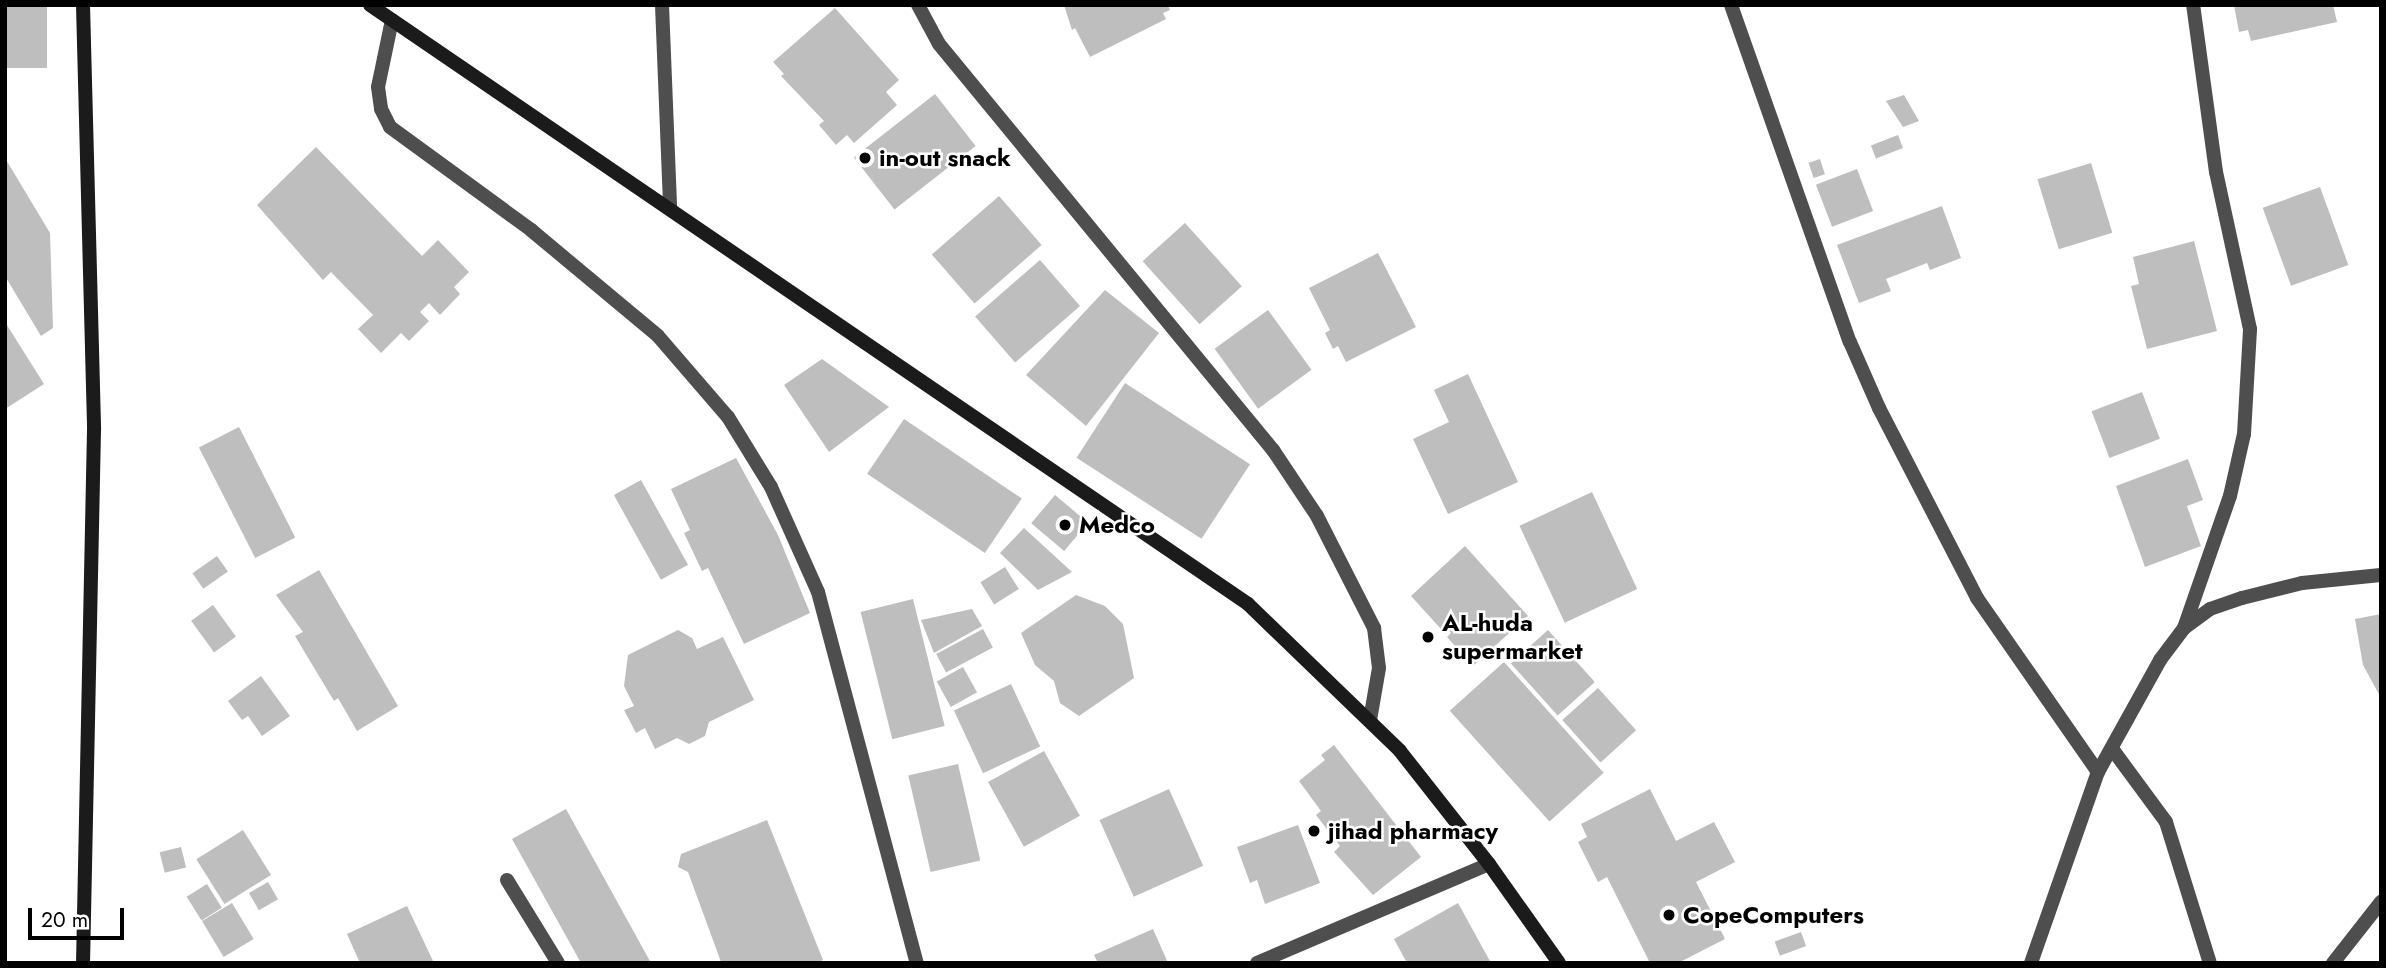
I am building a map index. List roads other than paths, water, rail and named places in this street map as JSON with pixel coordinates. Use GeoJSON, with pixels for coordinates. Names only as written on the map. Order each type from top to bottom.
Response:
{"type":"FeatureCollection","features":[{"type":"Feature","properties":{"kind":"main road"},"geometry":{"type":"LineString","coordinates":[[83,5],[94,430],[83,963]]}},
{"type":"Feature","properties":{"kind":"main road"},"geometry":{"type":"LineString","coordinates":[[370,5],[1191,561],[1248,604],[1370,720],[1489,864],[1559,963]]}},
{"type":"Feature","properties":{"kind":"street"},"geometry":{"type":"LineString","coordinates":[[662,5],[670,208]]}},
{"type":"Feature","properties":{"kind":"street"},"geometry":{"type":"LineString","coordinates":[[918,5],[939,44],[1273,450],[1317,516],[1374,628],[1379,668],[1370,720]]}},
{"type":"Feature","properties":{"kind":"street"},"geometry":{"type":"LineString","coordinates":[[1731,5],[1828,281],[1879,408],[1977,598],[2098,772]]}},
{"type":"Feature","properties":{"kind":"street"},"geometry":{"type":"LineString","coordinates":[[2185,628],[2230,496],[2244,434],[2251,358],[2242,276],[2216,172],[2193,5]]}},
{"type":"Feature","properties":{"kind":"street"},"geometry":{"type":"LineString","coordinates":[[392,20],[378,87],[381,109],[390,127],[531,230],[659,336],[728,417],[766,477],[818,592],[917,963]]}},
{"type":"Feature","properties":{"kind":"street"},"geometry":{"type":"LineString","coordinates":[[2031,963],[2098,772],[2113,750],[2160,660],[2185,628],[2210,609],[2242,597],[2302,583],[2381,575]]}},
{"type":"Feature","properties":{"kind":"street"},"geometry":{"type":"LineString","coordinates":[[2113,750],[2166,822],[2210,963]]}},
{"type":"Feature","properties":{"kind":"street"},"geometry":{"type":"LineString","coordinates":[[1257,963],[1489,864]]}},
{"type":"Feature","properties":{"kind":"street"},"geometry":{"type":"LineString","coordinates":[[507,880],[558,963]]}},
{"type":"Feature","properties":{"kind":"street"},"geometry":{"type":"LineString","coordinates":[[2333,963],[2381,902]]}},
{"type":"Feature","properties":{"kind":"place","name":"in-out snack"},"geometry":{"type":"Point","coordinates":[865,158]}},
{"type":"Feature","properties":{"kind":"place","name":"Medco"},"geometry":{"type":"Point","coordinates":[1065,525]}},
{"type":"Feature","properties":{"kind":"place","name":"AL-huda supermarket"},"geometry":{"type":"Point","coordinates":[1428,637]}},
{"type":"Feature","properties":{"kind":"place","name":"jihad pharmacy"},"geometry":{"type":"Point","coordinates":[1314,831]}},
{"type":"Feature","properties":{"kind":"place","name":"CopeComputers"},"geometry":{"type":"Point","coordinates":[1669,915]}}]}
